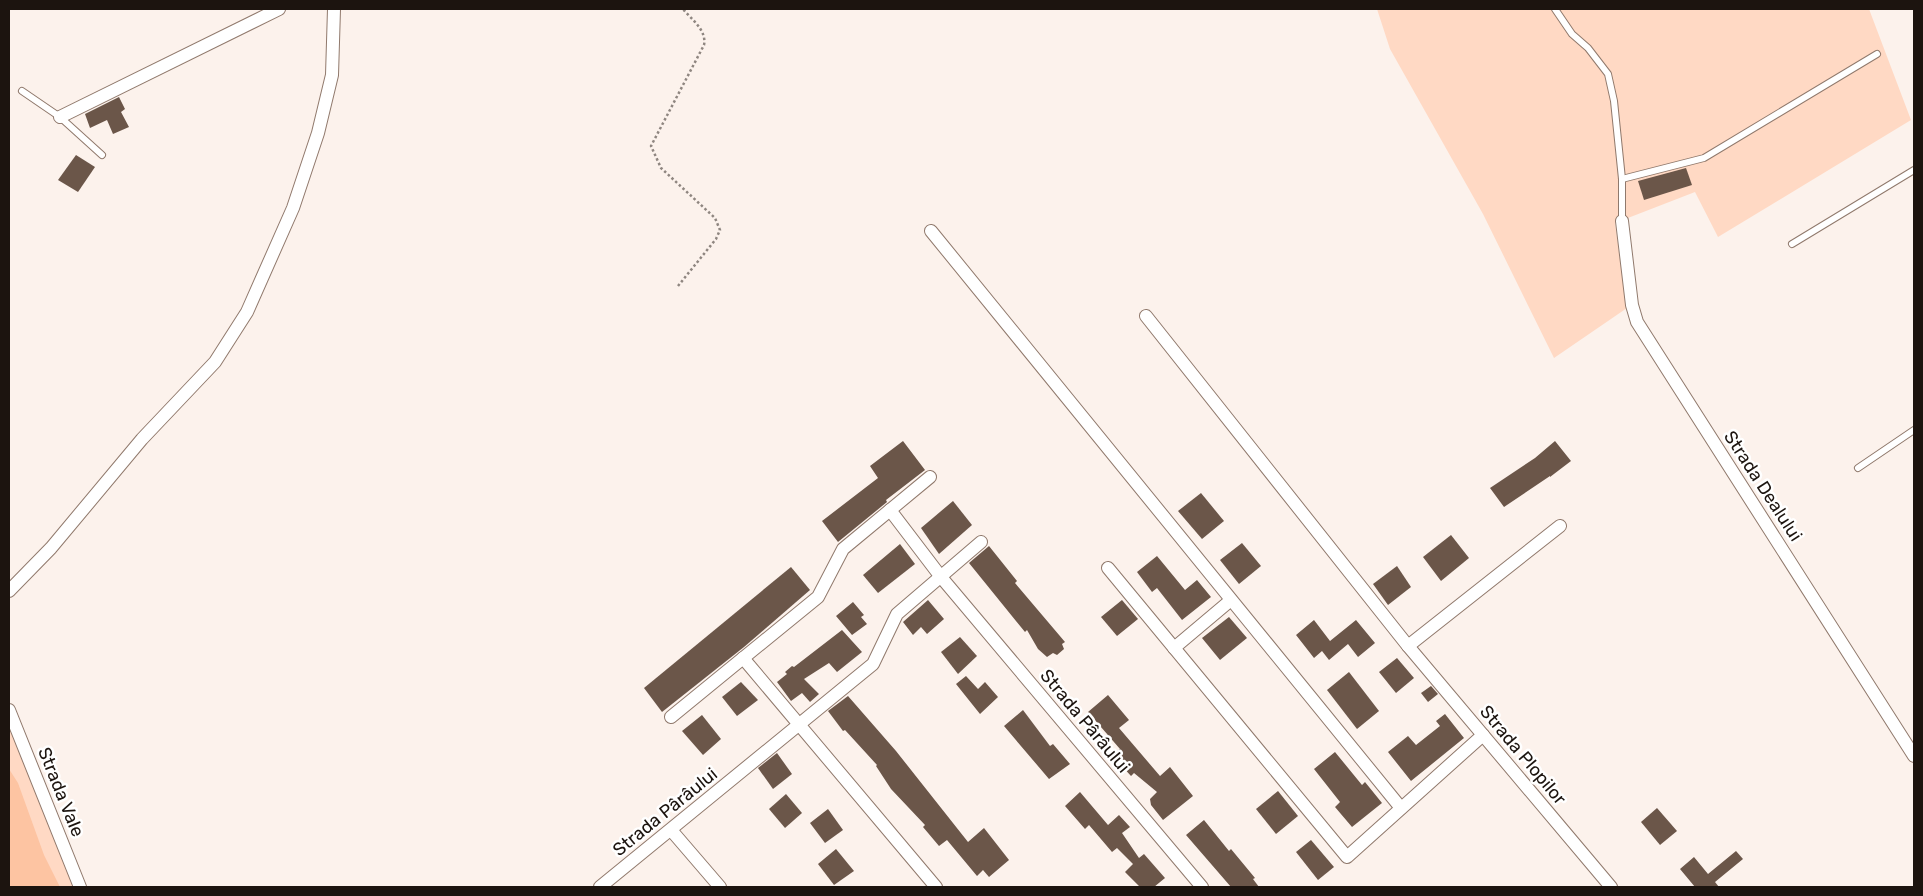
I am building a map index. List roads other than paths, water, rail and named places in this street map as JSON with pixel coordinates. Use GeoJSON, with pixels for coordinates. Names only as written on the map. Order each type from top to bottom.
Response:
{"type":"FeatureCollection","features":[{"type":"Feature","properties":{"kind":"street"},"geometry":{"type":"LineString","coordinates":[[60,117],[279,9]]}},
{"type":"Feature","properties":{"kind":"street"},"geometry":{"type":"LineString","coordinates":[[9,591],[50,548],[142,439],[215,362],[247,312],[293,208],[318,133],[332,75],[334,9]]}},
{"type":"Feature","properties":{"kind":"street","name":"Strada Dealului"},"geometry":{"type":"LineString","coordinates":[[1622,221],[1636,322],[1914,756]]}},
{"type":"Feature","properties":{"kind":"street"},"geometry":{"type":"LineString","coordinates":[[931,231],[1401,808]]}},
{"type":"Feature","properties":{"kind":"street","name":"Strada Plopilor"},"geometry":{"type":"LineString","coordinates":[[1146,316],[1408,646],[1611,887]]}},
{"type":"Feature","properties":{"kind":"street"},"geometry":{"type":"LineString","coordinates":[[671,717],[818,597],[843,549],[930,477]]}},
{"type":"Feature","properties":{"kind":"street","name":"Strada Pârâului"},"geometry":{"type":"LineString","coordinates":[[890,510],[941,577],[1202,887]]}},
{"type":"Feature","properties":{"kind":"street"},"geometry":{"type":"LineString","coordinates":[[1408,646],[1560,526]]}},
{"type":"Feature","properties":{"kind":"street","name":"Strada Pârâului"},"geometry":{"type":"LineString","coordinates":[[600,887],[874,664],[897,614],[981,542]]}},
{"type":"Feature","properties":{"kind":"street"},"geometry":{"type":"LineString","coordinates":[[1108,568],[1346,857],[1483,736]]}},
{"type":"Feature","properties":{"kind":"street"},"geometry":{"type":"LineString","coordinates":[[1174,648],[1231,600]]}},
{"type":"Feature","properties":{"kind":"street"},"geometry":{"type":"LineString","coordinates":[[743,658],[936,887]]}},
{"type":"Feature","properties":{"kind":"street","name":"Strada Vale"},"geometry":{"type":"LineString","coordinates":[[9,710],[80,887]]}},
{"type":"Feature","properties":{"kind":"street"},"geometry":{"type":"LineString","coordinates":[[671,830],[720,887]]}},
{"type":"Feature","properties":{"kind":"lane"},"geometry":{"type":"LineString","coordinates":[[1555,9],[1572,34],[1588,48],[1608,74],[1614,101],[1622,179],[1622,221]]}},
{"type":"Feature","properties":{"kind":"lane"},"geometry":{"type":"LineString","coordinates":[[1622,179],[1704,158],[1877,54]]}},
{"type":"Feature","properties":{"kind":"lane"},"geometry":{"type":"LineString","coordinates":[[22,91],[60,117],[102,155]]}},
{"type":"Feature","properties":{"kind":"lane"},"geometry":{"type":"LineString","coordinates":[[1792,244],[1914,170]]}},
{"type":"Feature","properties":{"kind":"lane"},"geometry":{"type":"LineString","coordinates":[[1858,468],[1914,430]]}}]}
